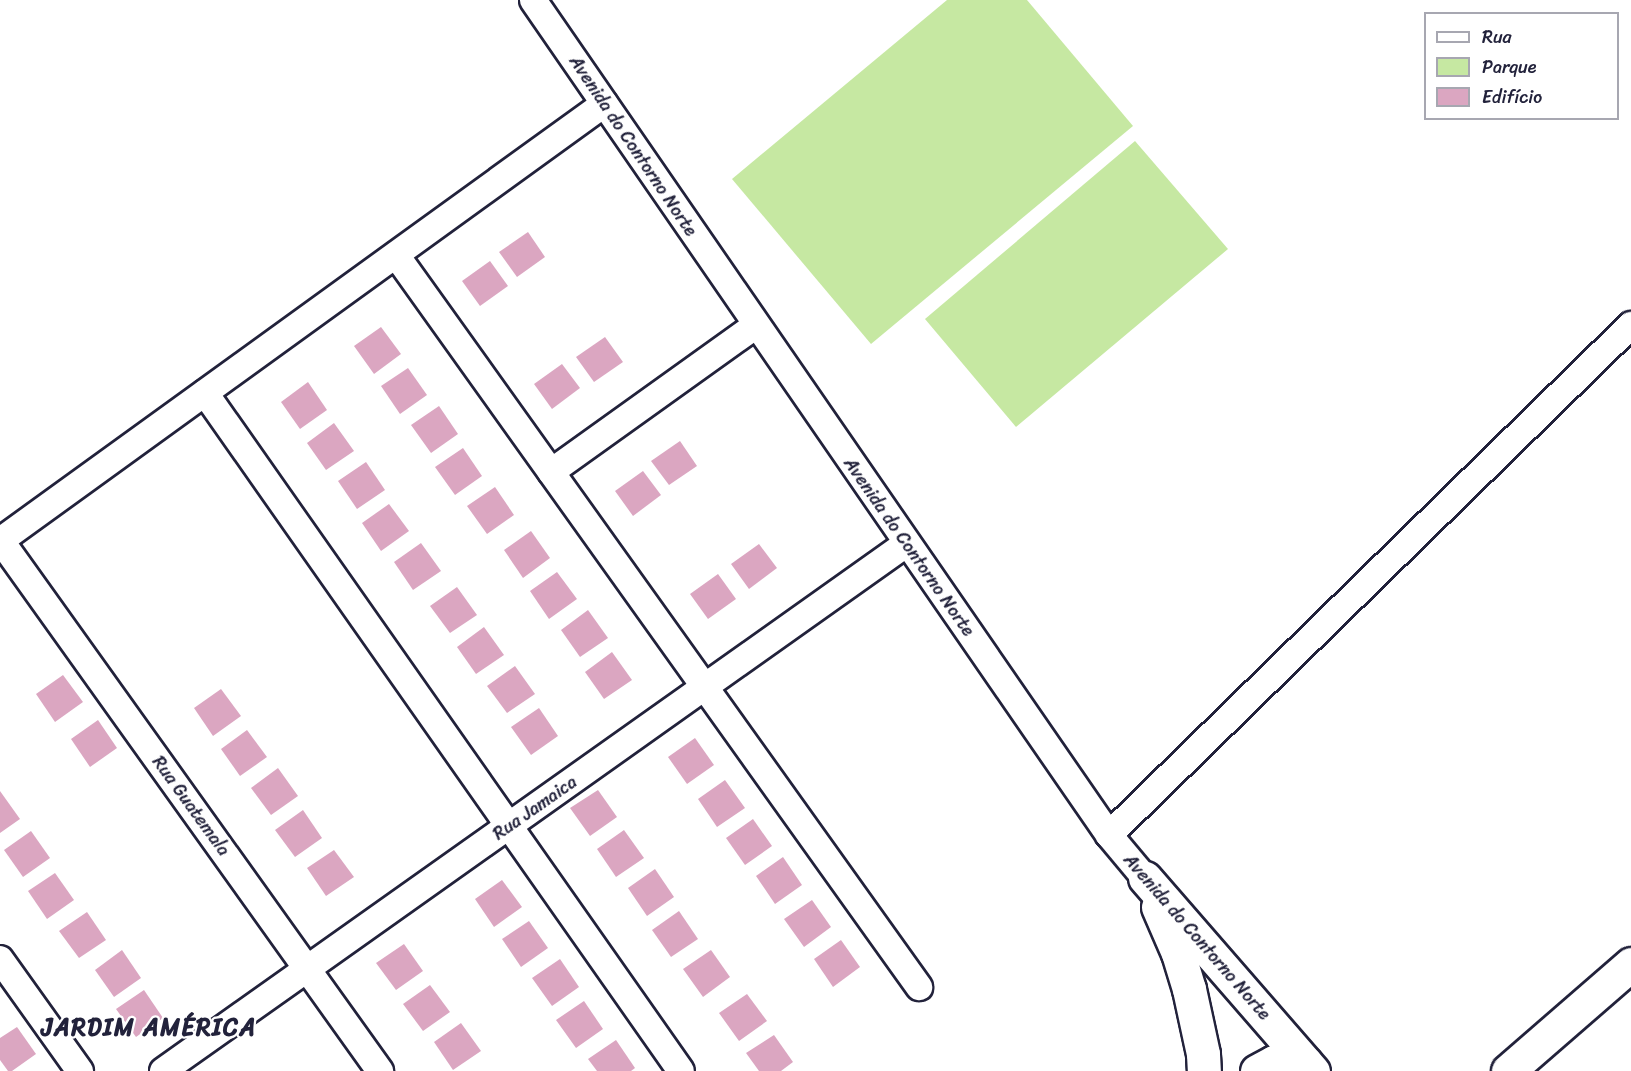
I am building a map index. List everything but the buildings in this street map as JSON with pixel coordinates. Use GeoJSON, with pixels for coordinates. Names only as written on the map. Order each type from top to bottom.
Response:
{"type":"FeatureCollection","features":[{"type":"Feature","properties":{"kind":"street","name":"Avenida do Contorno Norte"},"geometry":{"type":"LineString","coordinates":[[533,0],[906,544],[1109,835],[1309,1067]]}},
{"type":"Feature","properties":{"kind":"street"},"geometry":{"type":"LineString","coordinates":[[0,541],[604,104]]}},
{"type":"Feature","properties":{"kind":"street"},"geometry":{"type":"LineString","coordinates":[[396,255],[919,987]]}},
{"type":"Feature","properties":{"kind":"street"},"geometry":{"type":"LineString","coordinates":[[551,472],[756,325]]}},
{"type":"Feature","properties":{"kind":"street"},"geometry":{"type":"LineString","coordinates":[[1109,835],[1631,325]]}},
{"type":"Feature","properties":{"kind":"street"},"geometry":{"type":"LineString","coordinates":[[204,393],[681,1071]]}},
{"type":"Feature","properties":{"kind":"street","name":"Rua Guatemala"},"geometry":{"type":"LineString","coordinates":[[0,541],[380,1071]]}},
{"type":"Feature","properties":{"kind":"street","name":"Rua Jamaica"},"geometry":{"type":"LineString","coordinates":[[163,1071],[906,544]]}},
{"type":"Feature","properties":{"kind":"street"},"geometry":{"type":"LineString","coordinates":[[1145,878],[1178,954],[1189,989],[1203,1054],[1204,1071]]}},
{"type":"Feature","properties":{"kind":"street"},"geometry":{"type":"LineString","coordinates":[[0,958],[80,1071]]}},
{"type":"Feature","properties":{"kind":"street"},"geometry":{"type":"LineString","coordinates":[[1508,1071],[1631,964]]}},
{"type":"Feature","properties":{"kind":"street"},"geometry":{"type":"LineString","coordinates":[[1257,1071],[1275,1062],[1293,1060],[1309,1067]]}},
{"type":"Feature","properties":{"kind":"green space"},"geometry":{"type":"Polygon","coordinates":[[[947,0],[1027,0],[1133,126],[871,344],[732,179],[947,0]]]}},
{"type":"Feature","properties":{"kind":"green space"},"geometry":{"type":"Polygon","coordinates":[[[1135,141],[1228,249],[1016,427],[925,319],[1135,141]]]}},
{"type":"Feature","properties":{"kind":"district","name":"JARDIM AMÉRICA"},"geometry":{"type":"Point","coordinates":[149,1028]}}]}
